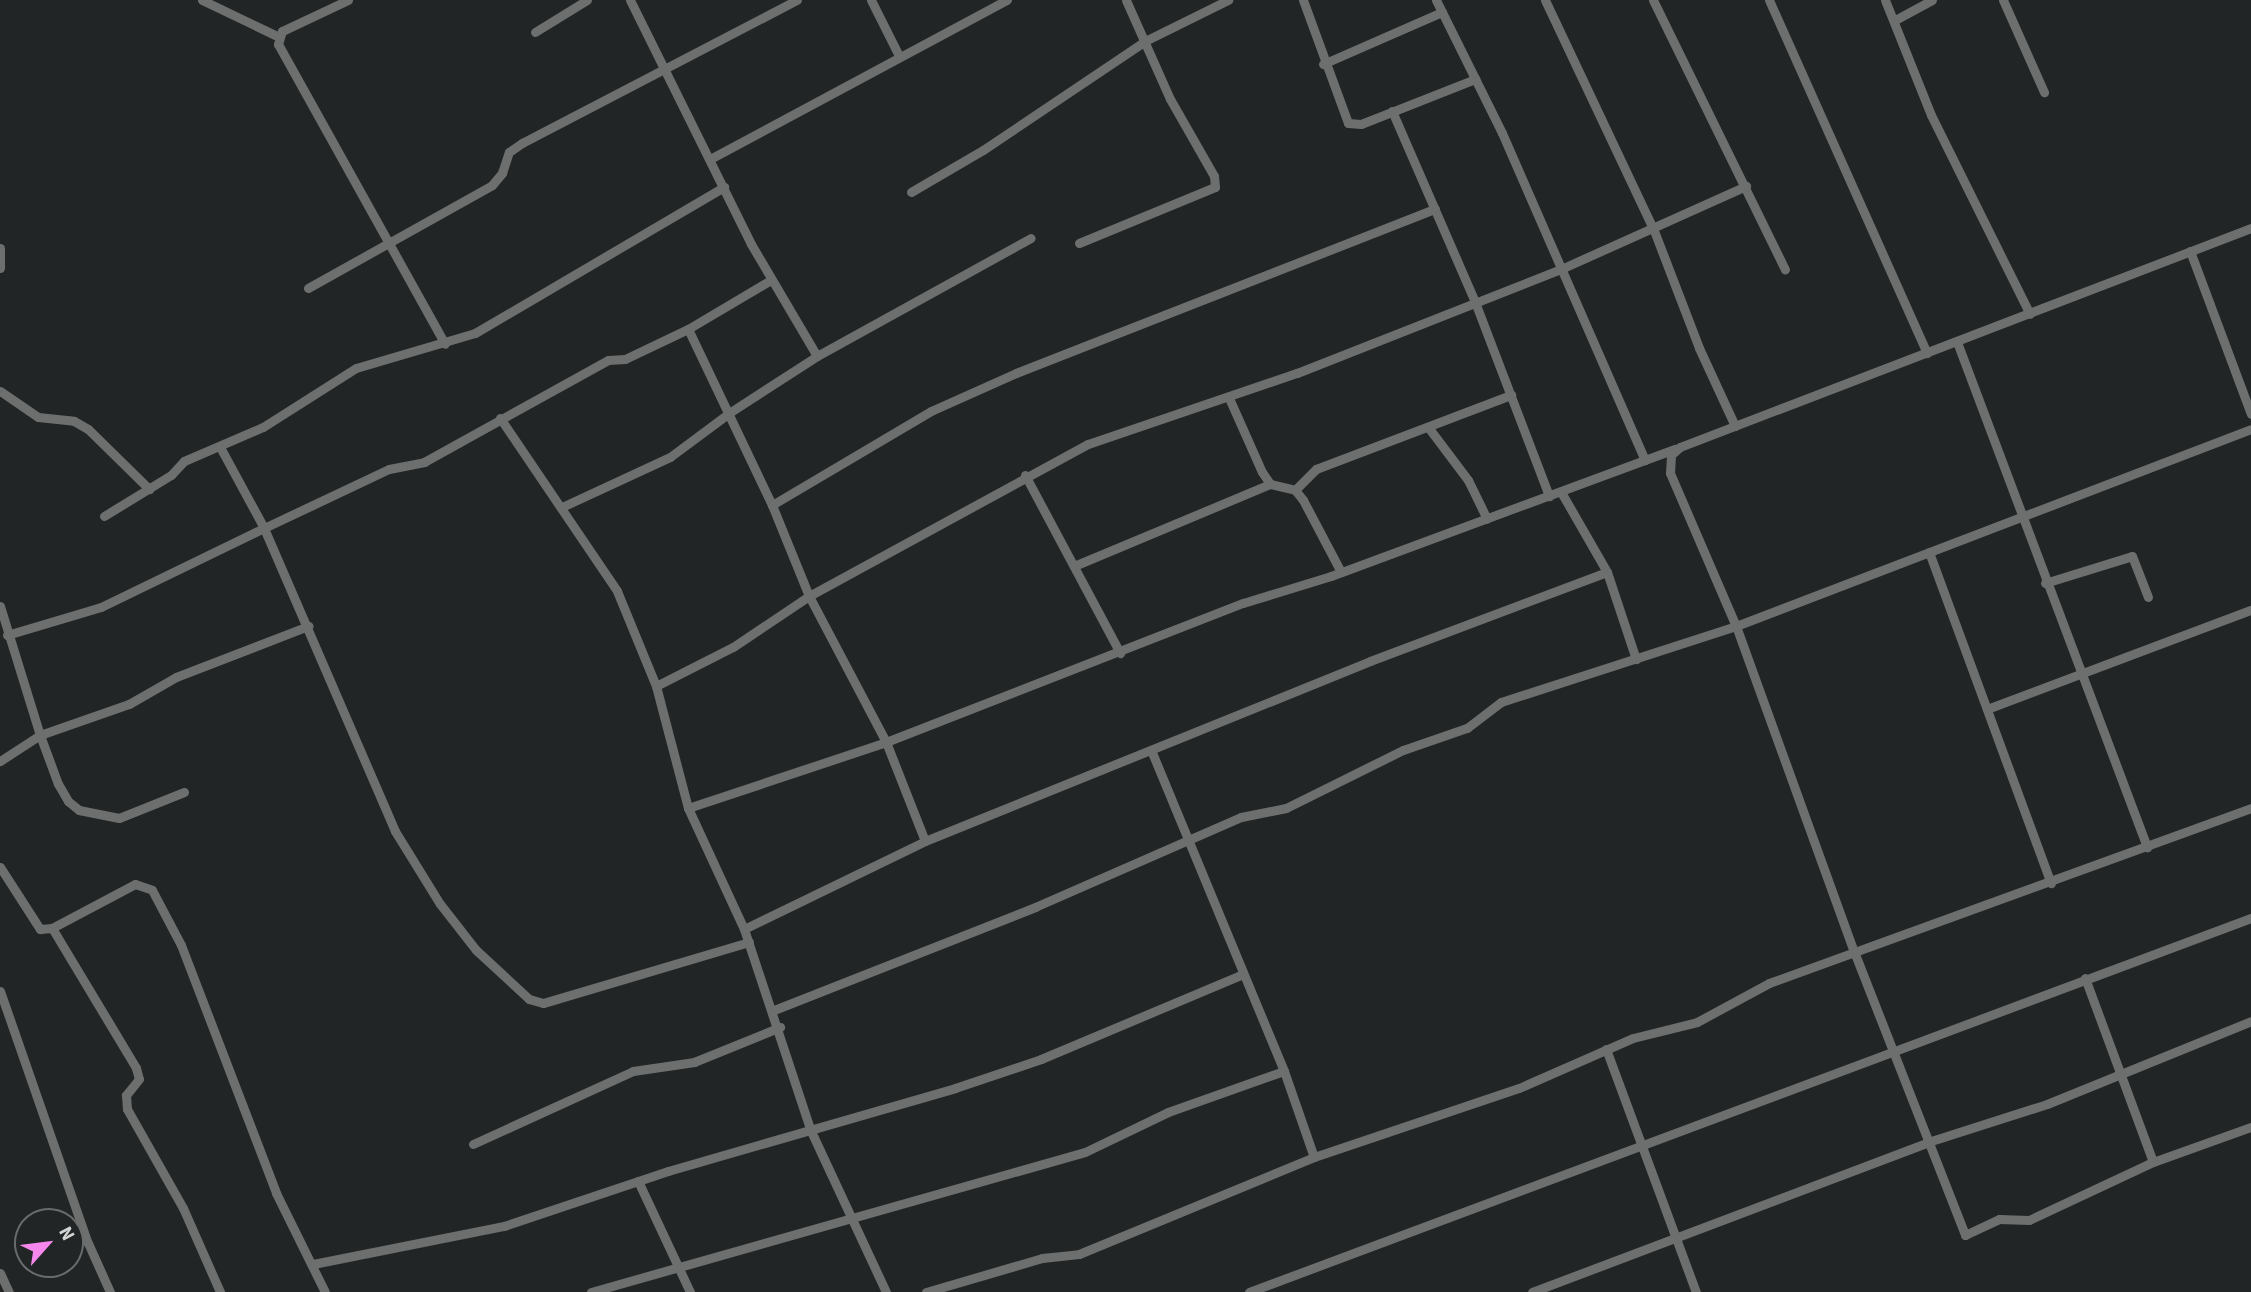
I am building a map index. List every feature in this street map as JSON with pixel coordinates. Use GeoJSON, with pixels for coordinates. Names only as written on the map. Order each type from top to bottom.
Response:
{"type":"FeatureCollection","features":[{"type":"Feature","properties":{"kind":"street"},"geometry":{"type":"LineString","coordinates":[[202,0],[277,36],[445,344]]}},
{"type":"Feature","properties":{"kind":"street"},"geometry":{"type":"LineString","coordinates":[[277,36],[348,0]]}},
{"type":"Feature","properties":{"kind":"street"},"geometry":{"type":"LineString","coordinates":[[535,32],[587,0]]}},
{"type":"Feature","properties":{"kind":"street"},"geometry":{"type":"LineString","coordinates":[[629,0],[771,280],[817,356]]}},
{"type":"Feature","properties":{"kind":"street"},"geometry":{"type":"LineString","coordinates":[[308,288],[492,185],[502,173],[509,152],[522,143],[666,71],[797,0]]}},
{"type":"Feature","properties":{"kind":"street"},"geometry":{"type":"LineString","coordinates":[[872,0],[899,56]]}},
{"type":"Feature","properties":{"kind":"street"},"geometry":{"type":"LineString","coordinates":[[710,159],[1007,0]]}},
{"type":"Feature","properties":{"kind":"street"},"geometry":{"type":"LineString","coordinates":[[1079,243],[1215,187],[1126,0]]}},
{"type":"Feature","properties":{"kind":"street"},"geometry":{"type":"LineString","coordinates":[[911,191],[983,150],[1145,41],[1228,0]]}},
{"type":"Feature","properties":{"kind":"street"},"geometry":{"type":"LineString","coordinates":[[1303,0],[1323,64],[1348,123],[1361,124],[1475,79]]}},
{"type":"Feature","properties":{"kind":"street"},"geometry":{"type":"LineString","coordinates":[[1436,0],[1475,79],[1645,460]]}},
{"type":"Feature","properties":{"kind":"street"},"geometry":{"type":"LineString","coordinates":[[1545,0],[1653,228],[1699,348],[1735,426]]}},
{"type":"Feature","properties":{"kind":"street"},"geometry":{"type":"LineString","coordinates":[[1653,0],[1785,269]]}},
{"type":"Feature","properties":{"kind":"street"},"geometry":{"type":"LineString","coordinates":[[1769,0],[1927,353]]}},
{"type":"Feature","properties":{"kind":"street"},"geometry":{"type":"LineString","coordinates":[[1885,0],[1931,115],[2030,314]]}},
{"type":"Feature","properties":{"kind":"street"},"geometry":{"type":"LineString","coordinates":[[1895,20],[1932,0]]}},
{"type":"Feature","properties":{"kind":"street"},"geometry":{"type":"LineString","coordinates":[[2003,0],[2044,93]]}},
{"type":"Feature","properties":{"kind":"street"},"geometry":{"type":"LineString","coordinates":[[1323,64],[1442,12]]}},
{"type":"Feature","properties":{"kind":"street"},"geometry":{"type":"LineString","coordinates":[[1392,111],[1475,302],[1549,496]]}},
{"type":"Feature","properties":{"kind":"street"},"geometry":{"type":"LineString","coordinates":[[656,686],[733,647],[808,596],[1025,475],[1088,444],[1229,398],[1560,269],[1746,186]]}},
{"type":"Feature","properties":{"kind":"street"},"geometry":{"type":"LineString","coordinates":[[104,516],[149,489],[184,461],[263,427],[356,368],[419,347],[445,344],[475,333],[724,187]]}},
{"type":"Feature","properties":{"kind":"street"},"geometry":{"type":"LineString","coordinates":[[772,505],[931,411],[1016,373],[1435,209]]}},
{"type":"Feature","properties":{"kind":"street"},"geometry":{"type":"LineString","coordinates":[[688,808],[886,742],[1007,691],[1121,653],[1243,603],[1341,572],[1562,492],[2251,228]]}},
{"type":"Feature","properties":{"kind":"street"},"geometry":{"type":"LineString","coordinates":[[564,506],[670,457],[729,413],[817,356],[1031,237]]}},
{"type":"Feature","properties":{"kind":"street"},"geometry":{"type":"LineString","coordinates":[[0,248],[0,268]]}},
{"type":"Feature","properties":{"kind":"street"},"geometry":{"type":"LineString","coordinates":[[2190,251],[2251,414]]}},
{"type":"Feature","properties":{"kind":"street"},"geometry":{"type":"LineString","coordinates":[[7,635],[101,607],[389,469],[424,462],[608,360],[625,359],[688,329],[771,280]]}},
{"type":"Feature","properties":{"kind":"street"},"geometry":{"type":"LineString","coordinates":[[688,329],[772,505],[808,596],[886,742],[925,841]]}},
{"type":"Feature","properties":{"kind":"street"},"geometry":{"type":"LineString","coordinates":[[1957,342],[2045,583],[2147,847]]}},
{"type":"Feature","properties":{"kind":"street"},"geometry":{"type":"LineString","coordinates":[[0,391],[38,417],[74,421],[88,429],[149,489]]}},
{"type":"Feature","properties":{"kind":"street"},"geometry":{"type":"LineString","coordinates":[[1295,490],[1316,469],[1511,395]]}},
{"type":"Feature","properties":{"kind":"street"},"geometry":{"type":"LineString","coordinates":[[1229,398],[1270,484]]}},
{"type":"Feature","properties":{"kind":"street"},"geometry":{"type":"LineString","coordinates":[[500,418],[564,506],[617,591],[656,686],[688,808],[749,942],[780,1027],[810,1129],[854,1218],[886,1292]]}},
{"type":"Feature","properties":{"kind":"street"},"geometry":{"type":"LineString","coordinates":[[1428,427],[1468,480],[1487,519]]}},
{"type":"Feature","properties":{"kind":"street"},"geometry":{"type":"LineString","coordinates":[[774,1010],[1035,907],[1241,817],[1286,808],[1403,750],[1467,728],[1501,702],[1736,626],[2251,429]]}},
{"type":"Feature","properties":{"kind":"street"},"geometry":{"type":"LineString","coordinates":[[220,447],[264,528],[395,831],[440,904],[476,950],[529,999],[543,1003],[749,942]]}},
{"type":"Feature","properties":{"kind":"street"},"geometry":{"type":"LineString","coordinates":[[1680,447],[1671,455],[1670,473],[1736,626],[1855,954],[1965,1236],[1999,1219],[2029,1220],[2153,1162],[2251,1128]]}},
{"type":"Feature","properties":{"kind":"street"},"geometry":{"type":"LineString","coordinates":[[1025,475],[1121,653]]}},
{"type":"Feature","properties":{"kind":"street"},"geometry":{"type":"LineString","coordinates":[[1074,566],[1270,484],[1295,490],[1341,572]]}},
{"type":"Feature","properties":{"kind":"street"},"geometry":{"type":"LineString","coordinates":[[1562,492],[1607,572],[1636,659]]}},
{"type":"Feature","properties":{"kind":"street"},"geometry":{"type":"LineString","coordinates":[[1929,552],[2052,883]]}},
{"type":"Feature","properties":{"kind":"street"},"geometry":{"type":"LineString","coordinates":[[2045,583],[2132,556],[2148,597]]}},
{"type":"Feature","properties":{"kind":"street"},"geometry":{"type":"LineString","coordinates":[[744,929],[925,841],[1358,665],[1607,572]]}},
{"type":"Feature","properties":{"kind":"street"},"geometry":{"type":"LineString","coordinates":[[0,606],[40,735],[58,784],[68,802],[79,810],[119,818],[184,792]]}},
{"type":"Feature","properties":{"kind":"street"},"geometry":{"type":"LineString","coordinates":[[1987,709],[2081,676],[2251,610]]}},
{"type":"Feature","properties":{"kind":"street"},"geometry":{"type":"LineString","coordinates":[[0,761],[40,735],[129,704],[160,684],[308,625]]}},
{"type":"Feature","properties":{"kind":"street"},"geometry":{"type":"LineString","coordinates":[[1151,750],[1241,975],[1284,1071],[1314,1157]]}},
{"type":"Feature","properties":{"kind":"street"},"geometry":{"type":"LineString","coordinates":[[926,1292],[1042,1258],[1079,1254],[1201,1207],[1314,1157],[1506,1093],[1606,1049],[1697,1022],[1769,983],[2250,812]]}},
{"type":"Feature","properties":{"kind":"street"},"geometry":{"type":"LineString","coordinates":[[0,867],[27,913],[40,929],[52,929],[135,884],[152,890],[181,945],[276,1193],[325,1292]]}},
{"type":"Feature","properties":{"kind":"street"},"geometry":{"type":"LineString","coordinates":[[1249,1292],[1894,1049],[2251,918]]}},
{"type":"Feature","properties":{"kind":"street"},"geometry":{"type":"LineString","coordinates":[[52,929],[136,1068],[139,1079],[126,1095],[127,1109],[183,1208],[220,1292]]}},
{"type":"Feature","properties":{"kind":"street"},"geometry":{"type":"LineString","coordinates":[[313,1264],[504,1226],[638,1181],[1041,1059],[1241,975]]}},
{"type":"Feature","properties":{"kind":"street"},"geometry":{"type":"LineString","coordinates":[[2085,978],[2123,1073],[2153,1162]]}},
{"type":"Feature","properties":{"kind":"street"},"geometry":{"type":"LineString","coordinates":[[0,991],[88,1243],[110,1292]]}},
{"type":"Feature","properties":{"kind":"street"},"geometry":{"type":"LineString","coordinates":[[1532,1292],[1928,1142],[2048,1104],[2251,1021]]}},
{"type":"Feature","properties":{"kind":"street"},"geometry":{"type":"LineString","coordinates":[[473,1144],[633,1071],[694,1062],[780,1027]]}},
{"type":"Feature","properties":{"kind":"street"},"geometry":{"type":"LineString","coordinates":[[1606,1049],[1696,1292]]}},
{"type":"Feature","properties":{"kind":"street"},"geometry":{"type":"LineString","coordinates":[[591,1292],[1085,1152],[1168,1112],[1284,1071]]}},
{"type":"Feature","properties":{"kind":"street"},"geometry":{"type":"LineString","coordinates":[[638,1181],[690,1292]]}},
{"type":"Feature","properties":{"kind":"street"},"geometry":{"type":"LineString","coordinates":[[0,1273],[9,1292]]}}]}
